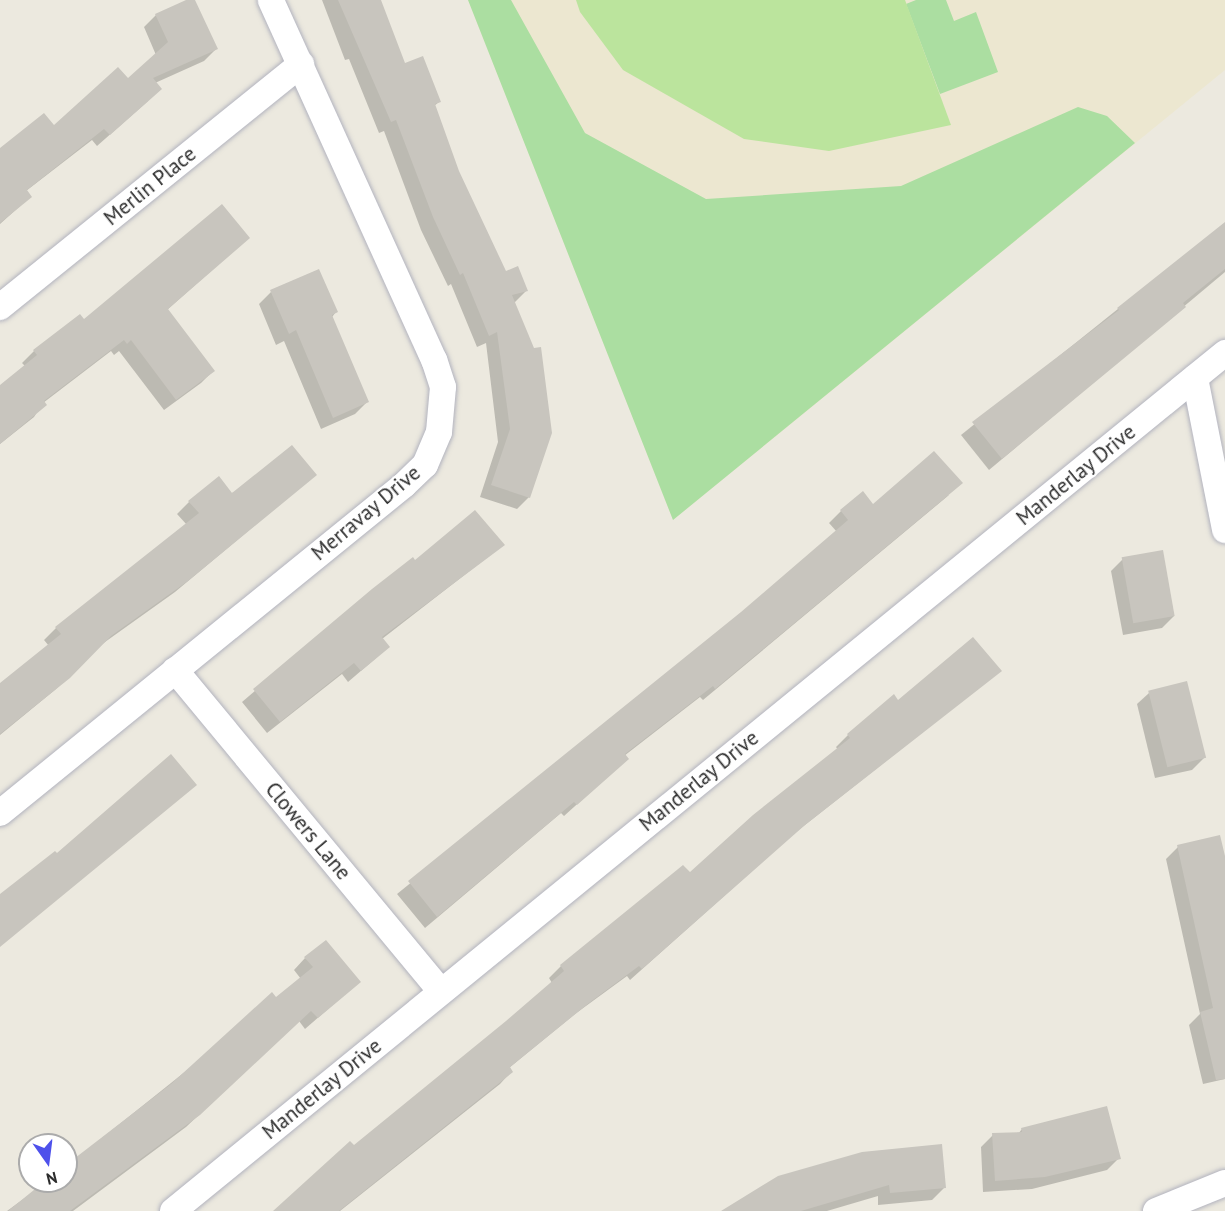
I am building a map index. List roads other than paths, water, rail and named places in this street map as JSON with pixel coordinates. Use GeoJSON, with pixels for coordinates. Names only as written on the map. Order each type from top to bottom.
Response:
{"type":"FeatureCollection","features":[{"type":"Feature","properties":{"kind":"street","name":"Merravay Drive"},"geometry":{"type":"LineString","coordinates":[[0,813],[404,485],[425,465],[441,424],[443,387],[434,360],[271,0]]}},
{"type":"Feature","properties":{"kind":"street","name":"Merlin Place"},"geometry":{"type":"LineString","coordinates":[[0,307],[301,64]]}},
{"type":"Feature","properties":{"kind":"street","name":"Manderlay Drive"},"geometry":{"type":"LineString","coordinates":[[173,1211],[1225,353]]}},
{"type":"Feature","properties":{"kind":"street"},"geometry":{"type":"LineString","coordinates":[[1194,378],[1225,530]]}},
{"type":"Feature","properties":{"kind":"street","name":"Clowers Lane"},"geometry":{"type":"LineString","coordinates":[[175,670],[441,991]]}},
{"type":"Feature","properties":{"kind":"street"},"geometry":{"type":"LineString","coordinates":[[1156,1211],[1225,1183]]}}]}
